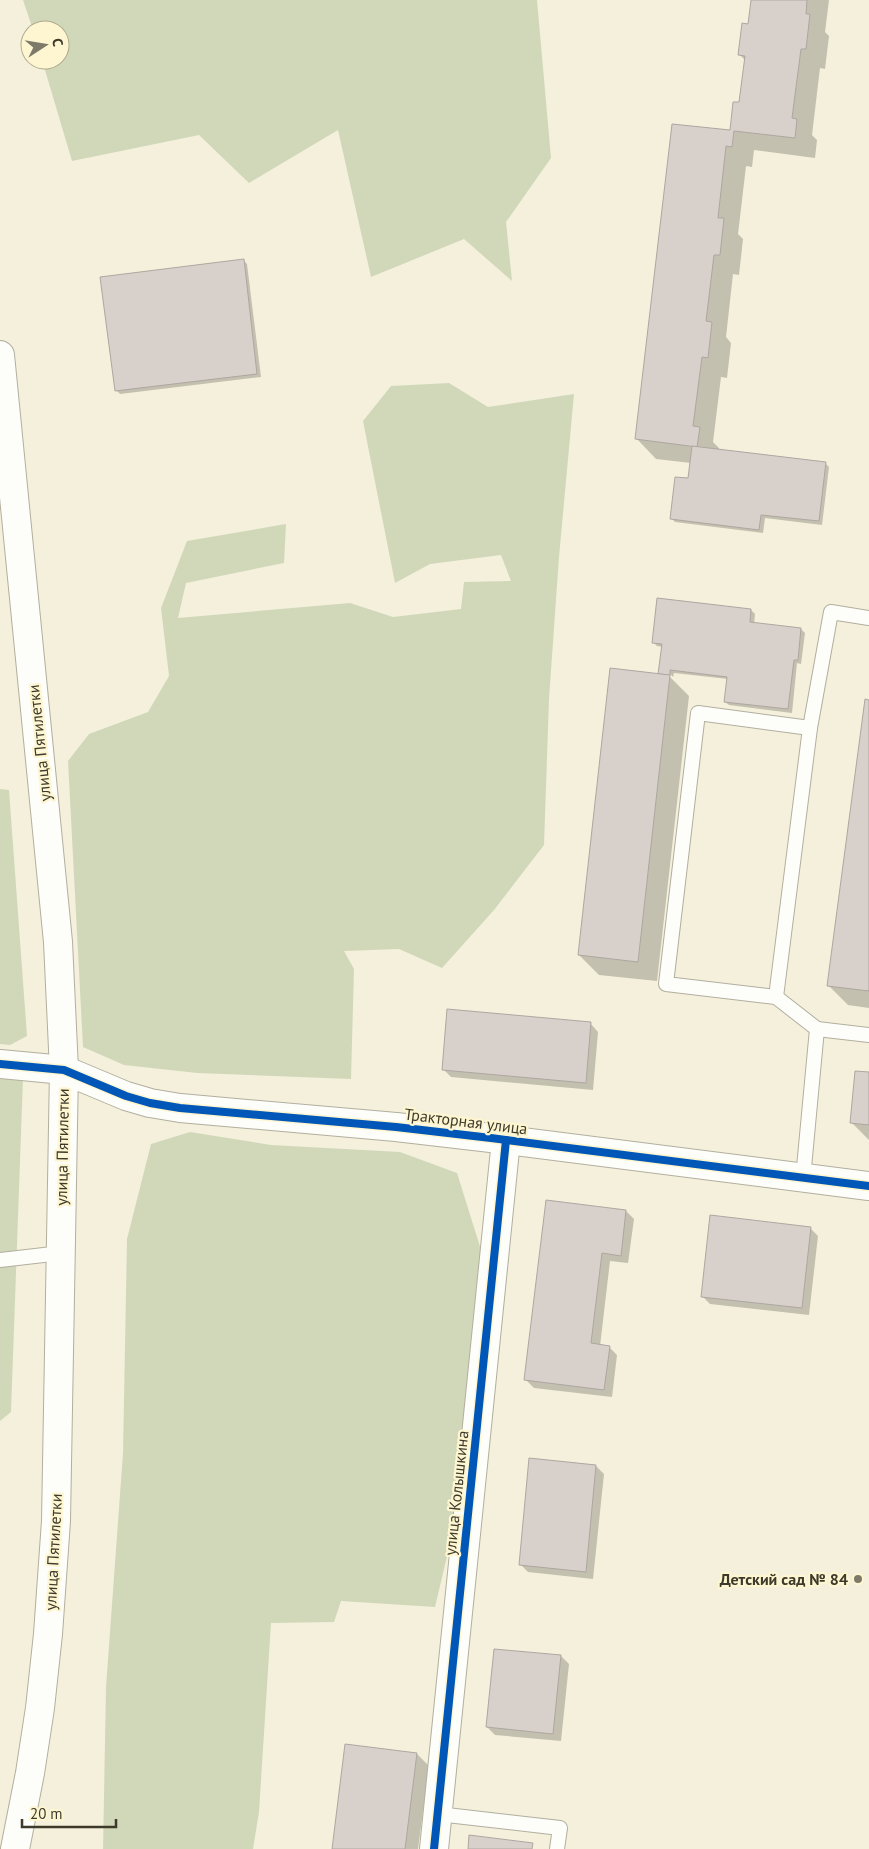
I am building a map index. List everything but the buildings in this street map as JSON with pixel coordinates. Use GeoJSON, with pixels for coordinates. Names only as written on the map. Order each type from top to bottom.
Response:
{"type":"FeatureCollection","features":[{"type":"Feature","properties":{"kind":"street","name":"улица Пятилетки"},"geometry":{"type":"LineString","coordinates":[[0,355],[57,933],[64,1070],[56,1521],[40,1708],[30,1773],[15,1849]]}},
{"type":"Feature","properties":{"kind":"street","name":"Тракторная улица"},"geometry":{"type":"LineString","coordinates":[[0,1064],[64,1070],[126,1096],[158,1104],[396,1127],[869,1186]]}},
{"type":"Feature","properties":{"kind":"street","name":"улица Колышкина"},"geometry":{"type":"LineString","coordinates":[[434,1849],[506,1140]]}},
{"type":"Feature","properties":{"kind":"lane"},"geometry":{"type":"LineString","coordinates":[[776,997],[810,728],[831,612],[869,618]]}},
{"type":"Feature","properties":{"kind":"lane"},"geometry":{"type":"LineString","coordinates":[[810,728],[698,713],[666,984],[776,997],[817,1029],[869,1035]]}},
{"type":"Feature","properties":{"kind":"lane"},"geometry":{"type":"LineString","coordinates":[[803,1178],[817,1029]]}},
{"type":"Feature","properties":{"kind":"lane"},"geometry":{"type":"LineString","coordinates":[[0,1260],[60,1252]]}},
{"type":"Feature","properties":{"kind":"lane"},"geometry":{"type":"LineString","coordinates":[[438,1814],[560,1828],[557,1849]]}},
{"type":"Feature","properties":{"kind":"green space"},"geometry":{"type":"Polygon","coordinates":[[[23,0],[537,0],[551,158],[506,222],[512,281],[464,239],[371,277],[338,130],[249,183],[199,135],[72,161],[45,70],[70,70],[70,20],[30,20],[23,0]]]}},
{"type":"Feature","properties":{"kind":"green space"},"geometry":{"type":"Polygon","coordinates":[[[449,383],[488,407],[574,394],[559,557],[549,699],[544,845],[494,910],[442,968],[399,949],[344,951],[354,969],[351,1079],[197,1073],[124,1065],[83,1047],[68,761],[89,734],[148,712],[169,676],[161,608],[187,541],[286,524],[284,563],[186,583],[178,618],[350,603],[393,617],[461,609],[464,582],[511,581],[501,555],[430,564],[395,583],[363,421],[391,386],[449,383]]]}},
{"type":"Feature","properties":{"kind":"green space"},"geometry":{"type":"Polygon","coordinates":[[[0,789],[9,790],[27,1036],[10,1045],[0,1044],[0,789]]]}},
{"type":"Feature","properties":{"kind":"green space"},"geometry":{"type":"Polygon","coordinates":[[[0,1076],[23,1078],[11,1412],[0,1421],[0,1076]]]}},
{"type":"Feature","properties":{"kind":"green space"},"geometry":{"type":"Polygon","coordinates":[[[190,1132],[271,1145],[400,1152],[457,1173],[483,1256],[454,1527],[435,1607],[341,1601],[334,1622],[271,1623],[259,1812],[253,1849],[103,1849],[106,1687],[123,1453],[127,1239],[151,1144],[190,1132]]]}},
{"type":"Feature","properties":{"kind":"cycle path"},"geometry":{"type":"LineString","coordinates":[[0,1064],[64,1070],[126,1096],[150,1103],[180,1108],[396,1127],[869,1186]]}},
{"type":"Feature","properties":{"kind":"cycle path"},"geometry":{"type":"LineString","coordinates":[[434,1849],[506,1140]]}},
{"type":"Feature","properties":{"kind":"place","name":"Детский сад № 84"},"geometry":{"type":"Point","coordinates":[858,1579]}}]}
